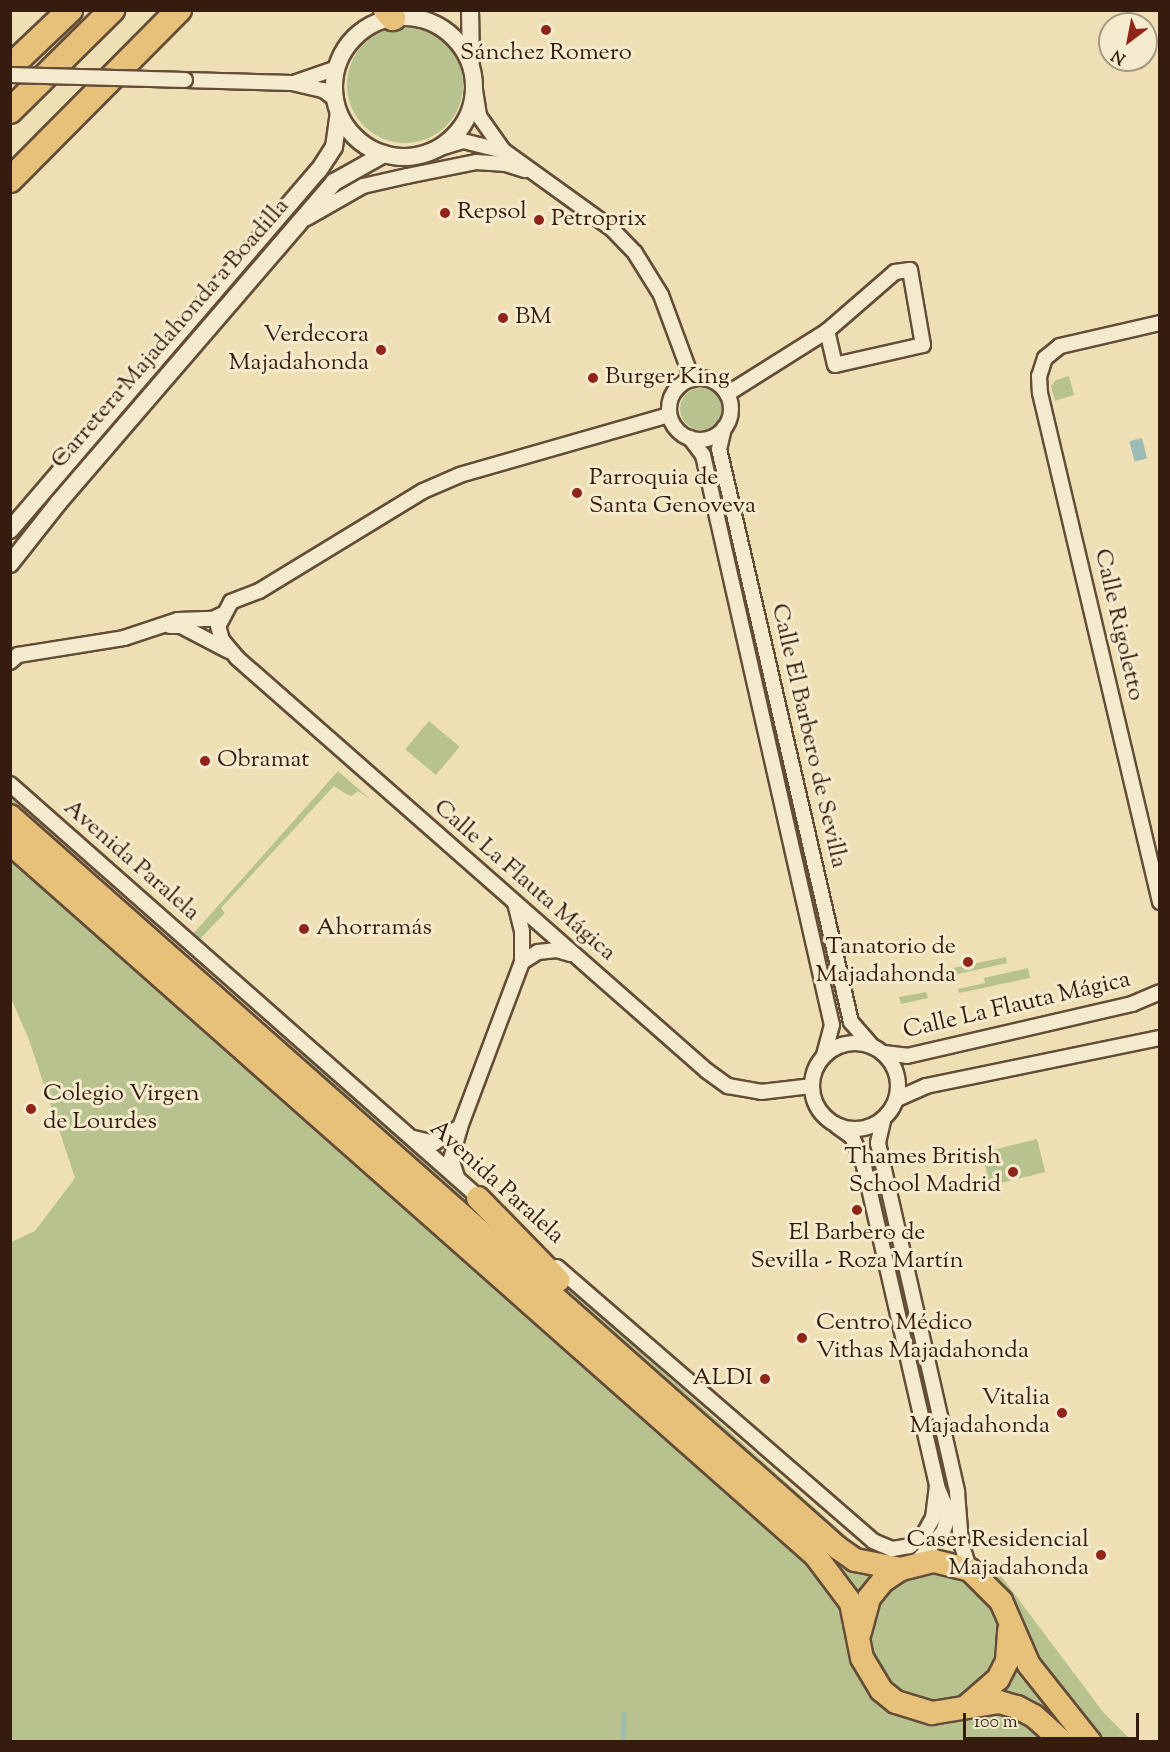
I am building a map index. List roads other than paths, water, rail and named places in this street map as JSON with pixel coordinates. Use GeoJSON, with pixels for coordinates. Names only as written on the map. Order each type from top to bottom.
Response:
{"type":"FeatureCollection","features":[{"type":"Feature","properties":{"kind":"highway"},"geometry":{"type":"LineString","coordinates":[[10,67],[70,10]]}},
{"type":"Feature","properties":{"kind":"highway"},"geometry":{"type":"LineString","coordinates":[[10,111],[112,10]]}},
{"type":"Feature","properties":{"kind":"highway"},"geometry":{"type":"LineString","coordinates":[[10,180],[179,10]]}},
{"type":"Feature","properties":{"kind":"highway"},"geometry":{"type":"LineString","coordinates":[[10,816],[838,1548],[855,1560],[908,1566],[944,1562],[970,1570],[1001,1601],[1029,1665],[1090,1742]]}},
{"type":"Feature","properties":{"kind":"highway"},"geometry":{"type":"LineString","coordinates":[[10,843],[815,1555],[851,1603],[869,1675],[896,1702],[932,1713],[968,1705],[999,1702],[1017,1707],[1034,1716],[1063,1742]]}},
{"type":"Feature","properties":{"kind":"highway"},"geometry":{"type":"LineString","coordinates":[[478,1198],[736,1456]]}},
{"type":"Feature","properties":{"kind":"highway"},"geometry":{"type":"LineString","coordinates":[[859,1640],[869,1598],[883,1581],[908,1566]]}},
{"type":"Feature","properties":{"kind":"highway"},"geometry":{"type":"LineString","coordinates":[[968,1705],[998,1679],[1007,1661],[1009,1621]]}},
{"type":"Feature","properties":{"kind":"street"},"geometry":{"type":"LineString","coordinates":[[337,106],[337,68],[358,35],[398,15],[438,10]]}},
{"type":"Feature","properties":{"kind":"street"},"geometry":{"type":"LineString","coordinates":[[470,10],[472,68],[482,123],[504,151]]}},
{"type":"Feature","properties":{"kind":"street"},"geometry":{"type":"LineString","coordinates":[[398,15],[451,34],[472,68]]}},
{"type":"Feature","properties":{"kind":"street"},"geometry":{"type":"LineString","coordinates":[[292,83],[337,68]]}},
{"type":"Feature","properties":{"kind":"street"},"geometry":{"type":"LineString","coordinates":[[10,75],[292,83],[323,90],[365,145],[384,154],[422,155],[463,141],[504,151],[546,178],[601,219],[635,253],[662,295],[692,379]]}},
{"type":"Feature","properties":{"kind":"street"},"geometry":{"type":"LineString","coordinates":[[440,148],[458,133],[470,113],[475,90]]}},
{"type":"Feature","properties":{"kind":"street","name":"Carretera Majadahonda a Boadilla"},"geometry":{"type":"LineString","coordinates":[[10,530],[319,170],[334,147],[337,106]]}},
{"type":"Feature","properties":{"kind":"street","name":"Carretera Majadahonda a Boadilla"},"geometry":{"type":"LineString","coordinates":[[10,564],[58,502],[334,182],[384,154]]}},
{"type":"Feature","properties":{"kind":"street"},"geometry":{"type":"LineString","coordinates":[[297,224],[363,186],[476,162],[506,164],[546,178]]}},
{"type":"Feature","properties":{"kind":"street"},"geometry":{"type":"LineString","coordinates":[[727,394],[827,331],[895,272],[910,270],[924,345],[835,365],[827,331]]}},
{"type":"Feature","properties":{"kind":"street","name":"Calle Rigoletto"},"geometry":{"type":"LineString","coordinates":[[1160,323],[1060,346],[1046,358],[1039,376],[1040,393],[1160,902]]}},
{"type":"Feature","properties":{"kind":"street"},"geometry":{"type":"LineString","coordinates":[[692,379],[712,381],[727,394],[731,411],[724,428],[709,439],[690,438],[676,429],[669,415],[671,396],[692,379]]}},
{"type":"Feature","properties":{"kind":"street"},"geometry":{"type":"LineString","coordinates":[[10,662],[18,655],[124,638],[178,620],[213,619],[221,615],[231,602],[259,591],[423,491],[460,474],[669,415]]}},
{"type":"Feature","properties":{"kind":"street","name":"Calle El Barbero de Sevilla"},"geometry":{"type":"LineString","coordinates":[[724,428],[719,449],[851,1022],[878,1050]]}},
{"type":"Feature","properties":{"kind":"street","name":"Calle El Barbero de Sevilla"},"geometry":{"type":"LineString","coordinates":[[690,438],[702,455],[832,1025],[824,1055]]}},
{"type":"Feature","properties":{"kind":"street"},"geometry":{"type":"LineString","coordinates":[[221,615],[222,640],[230,652]]}},
{"type":"Feature","properties":{"kind":"street","name":"Calle La Flauta Mágica"},"geometry":{"type":"LineString","coordinates":[[163,626],[181,626],[230,652],[575,957],[728,1086],[761,1092],[811,1086]]}},
{"type":"Feature","properties":{"kind":"street","name":"Avenida Paralela"},"geometry":{"type":"LineString","coordinates":[[10,784],[478,1198],[873,1541],[892,1549],[910,1546],[924,1534],[933,1518],[937,1486]]}},
{"type":"Feature","properties":{"kind":"street"},"geometry":{"type":"LineString","coordinates":[[458,1179],[452,1159],[460,1127],[522,962],[522,931],[515,903]]}},
{"type":"Feature","properties":{"kind":"street"},"geometry":{"type":"LineString","coordinates":[[522,962],[538,952],[557,950],[575,957]]}},
{"type":"Feature","properties":{"kind":"street","name":"Calle La Flauta Mágica"},"geometry":{"type":"LineString","coordinates":[[878,1050],[907,1056],[1132,1004],[1160,992]]}},
{"type":"Feature","properties":{"kind":"street"},"geometry":{"type":"LineString","coordinates":[[970,1570],[961,1543],[957,1492],[878,1143],[883,1120],[897,1099],[919,1088],[1160,1038]]}},
{"type":"Feature","properties":{"kind":"street"},"geometry":{"type":"LineString","coordinates":[[897,1099],[897,1074],[878,1050],[847,1044],[824,1055],[811,1086],[818,1110],[852,1137],[863,1162],[937,1486],[947,1520],[936,1542],[908,1566]]}},
{"type":"Feature","properties":{"kind":"street"},"geometry":{"type":"LineString","coordinates":[[837,1126],[860,1130],[883,1120]]}},
{"type":"Feature","properties":{"kind":"street"},"geometry":{"type":"LineString","coordinates":[[410,1136],[434,1143],[460,1127]]}},
{"type":"Feature","properties":{"kind":"water"},"geometry":{"type":"Polygon","coordinates":[[[1142,438],[1147,458],[1134,462],[1129,441],[1142,438]]]}},
{"type":"Feature","properties":{"kind":"waterway"},"geometry":{"type":"LineString","coordinates":[[623,1742],[624,1714]]}},
{"type":"Feature","properties":{"kind":"place","name":"Sánchez Romero"},"geometry":{"type":"Point","coordinates":[546,30]}},
{"type":"Feature","properties":{"kind":"place","name":"Repsol"},"geometry":{"type":"Point","coordinates":[445,213]}},
{"type":"Feature","properties":{"kind":"place","name":"Petroprix"},"geometry":{"type":"Point","coordinates":[539,220]}},
{"type":"Feature","properties":{"kind":"place","name":"BM"},"geometry":{"type":"Point","coordinates":[503,318]}},
{"type":"Feature","properties":{"kind":"place","name":"Verdecora Majadahonda"},"geometry":{"type":"Point","coordinates":[381,350]}},
{"type":"Feature","properties":{"kind":"place","name":"Burger King"},"geometry":{"type":"Point","coordinates":[593,378]}},
{"type":"Feature","properties":{"kind":"place","name":"Parroquia de Santa Genoveva"},"geometry":{"type":"Point","coordinates":[577,493]}},
{"type":"Feature","properties":{"kind":"place","name":"Obramat"},"geometry":{"type":"Point","coordinates":[205,761]}},
{"type":"Feature","properties":{"kind":"place","name":"Ahorramás"},"geometry":{"type":"Point","coordinates":[304,929]}},
{"type":"Feature","properties":{"kind":"place","name":"Tanatorio de Majadahonda"},"geometry":{"type":"Point","coordinates":[968,962]}},
{"type":"Feature","properties":{"kind":"place","name":"Colegio Virgen de Lourdes"},"geometry":{"type":"Point","coordinates":[31,1109]}},
{"type":"Feature","properties":{"kind":"place","name":"Thames British School Madrid"},"geometry":{"type":"Point","coordinates":[1013,1172]}},
{"type":"Feature","properties":{"kind":"place","name":"El Barbero de Sevilla - Roza Martín"},"geometry":{"type":"Point","coordinates":[857,1210]}},
{"type":"Feature","properties":{"kind":"place","name":"Centro Médico Vithas Majadahonda"},"geometry":{"type":"Point","coordinates":[802,1338]}},
{"type":"Feature","properties":{"kind":"place","name":"ALDI"},"geometry":{"type":"Point","coordinates":[765,1379]}},
{"type":"Feature","properties":{"kind":"place","name":"Vitalia Majadahonda"},"geometry":{"type":"Point","coordinates":[1062,1413]}},
{"type":"Feature","properties":{"kind":"place","name":"Caser Residencial Majadahonda"},"geometry":{"type":"Point","coordinates":[1101,1555]}}]}
